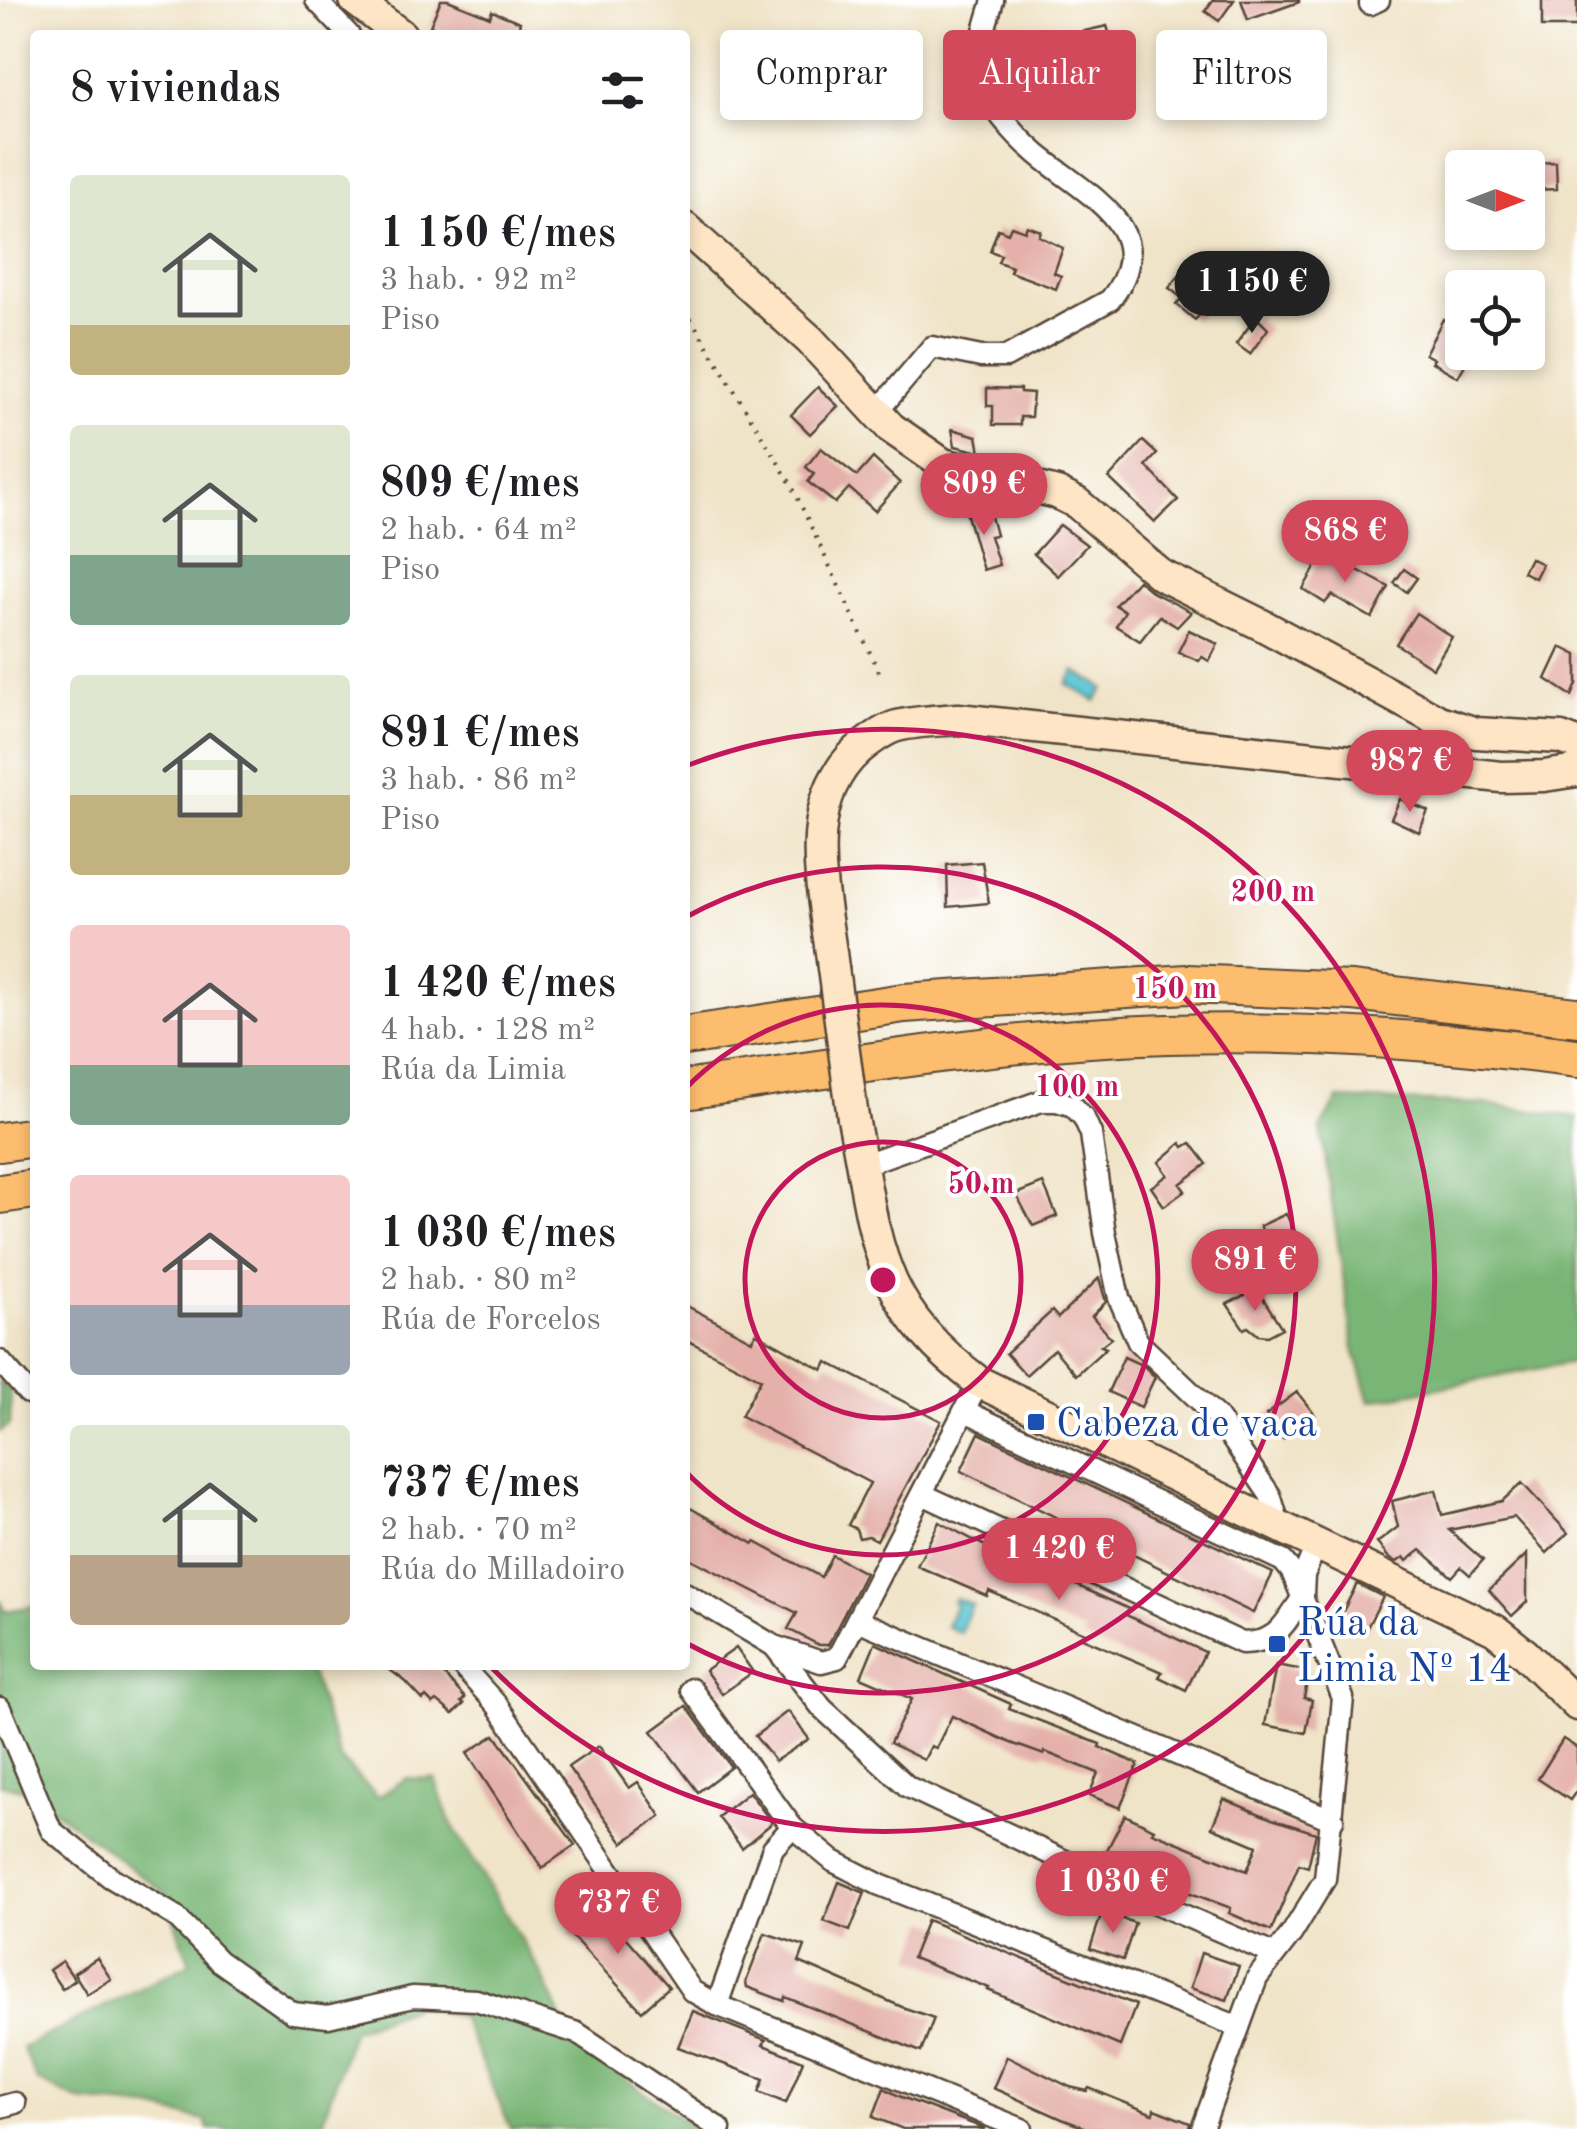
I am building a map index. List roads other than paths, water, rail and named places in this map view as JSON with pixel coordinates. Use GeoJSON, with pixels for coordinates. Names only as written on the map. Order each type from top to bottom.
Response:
{"type":"FeatureCollection","features":[{"type":"Feature","properties":{"kind":"highway"},"geometry":{"type":"LineString","coordinates":[[690,1035],[904,1002],[1187,984],[1352,990],[1577,1017]]}},
{"type":"Feature","properties":{"kind":"highway"},"geometry":{"type":"LineString","coordinates":[[690,1089],[885,1060],[1169,1034],[1361,1036],[1457,1042],[1577,1058]]}},
{"type":"Feature","properties":{"kind":"highway"},"geometry":{"type":"LineString","coordinates":[[0,1142],[30,1138]]}},
{"type":"Feature","properties":{"kind":"highway"},"geometry":{"type":"LineString","coordinates":[[0,1194],[30,1190]]}},
{"type":"Feature","properties":{"kind":"street"},"geometry":{"type":"LineString","coordinates":[[316,0],[344,30]]}},
{"type":"Feature","properties":{"kind":"street"},"geometry":{"type":"LineString","coordinates":[[355,0],[394,30]]}},
{"type":"Feature","properties":{"kind":"street"},"geometry":{"type":"LineString","coordinates":[[877,412],[932,347],[994,358],[1016,353],[1110,300],[1127,269],[1126,234],[1116,217],[1035,152],[994,106],[984,88],[980,54],[993,0]]}},
{"type":"Feature","properties":{"kind":"street"},"geometry":{"type":"LineString","coordinates":[[690,232],[810,340],[891,428],[943,464],[1077,502],[1161,575],[1264,626],[1428,716],[1476,732],[1560,738],[1577,744]]}},
{"type":"Feature","properties":{"kind":"street"},"geometry":{"type":"LineString","coordinates":[[1577,771],[1500,777],[958,718],[894,727],[867,742],[842,765],[824,799],[819,847],[853,1118],[878,1252],[898,1298],[924,1335],[980,1382],[1495,1630],[1577,1705]]}},
{"type":"Feature","properties":{"kind":"street"},"geometry":{"type":"LineString","coordinates":[[862,1166],[1041,1101],[1073,1106],[1092,1134],[1119,1298],[1138,1342],[1218,1417],[1270,1495],[1280,1527]]}},
{"type":"Feature","properties":{"kind":"street"},"geometry":{"type":"LineString","coordinates":[[0,1360],[30,1393]]}},
{"type":"Feature","properties":{"kind":"street"},"geometry":{"type":"LineString","coordinates":[[690,1596],[774,1646],[821,1662],[837,1658],[980,1382]]}},
{"type":"Feature","properties":{"kind":"street"},"geometry":{"type":"LineString","coordinates":[[965,1411],[1283,1561],[1303,1597],[1343,1698],[1324,1879],[1292,1933],[1257,1978],[1202,2129]]}},
{"type":"Feature","properties":{"kind":"street"},"geometry":{"type":"LineString","coordinates":[[1038,1446],[1052,1417]]}},
{"type":"Feature","properties":{"kind":"street"},"geometry":{"type":"LineString","coordinates":[[922,1494],[1242,1643],[1258,1643],[1275,1636],[1303,1597],[1304,1574],[1316,1545]]}},
{"type":"Feature","properties":{"kind":"street"},"geometry":{"type":"LineString","coordinates":[[857,1620],[1333,1820]]}},
{"type":"Feature","properties":{"kind":"street"},"geometry":{"type":"LineString","coordinates":[[774,1646],[822,1708],[908,1787],[1273,1954]]}},
{"type":"Feature","properties":{"kind":"street"},"geometry":{"type":"LineString","coordinates":[[465,1670],[496,1705],[692,1991],[716,2005],[1022,2129]]}},
{"type":"Feature","properties":{"kind":"street"},"geometry":{"type":"LineString","coordinates":[[692,1689],[792,1827],[834,1861],[880,1884],[1239,2026]]}},
{"type":"Feature","properties":{"kind":"street"},"geometry":{"type":"LineString","coordinates":[[0,1708],[51,1830],[110,1877],[174,1916],[219,1961],[293,2013],[328,2018],[413,1997],[476,2000],[577,2033],[720,2129]]}},
{"type":"Feature","properties":{"kind":"street"},"geometry":{"type":"LineString","coordinates":[[716,2005],[774,1848],[792,1827]]}},
{"type":"Feature","properties":{"kind":"water"},"geometry":{"type":"Polygon","coordinates":[[[1075,671],[1104,688],[1096,701],[1067,684],[1075,671]]]}},
{"type":"Feature","properties":{"kind":"water"},"geometry":{"type":"Polygon","coordinates":[[[955,1598],[972,1605],[960,1633],[946,1626],[955,1598]]]}},
{"type":"Feature","properties":{"kind":"place","name":"Cabeza de vaca"},"geometry":{"type":"Point","coordinates":[1036,1422]}},
{"type":"Feature","properties":{"kind":"place","name":"Rúa da Limia Nº 14"},"geometry":{"type":"Point","coordinates":[1277,1644]}}]}
